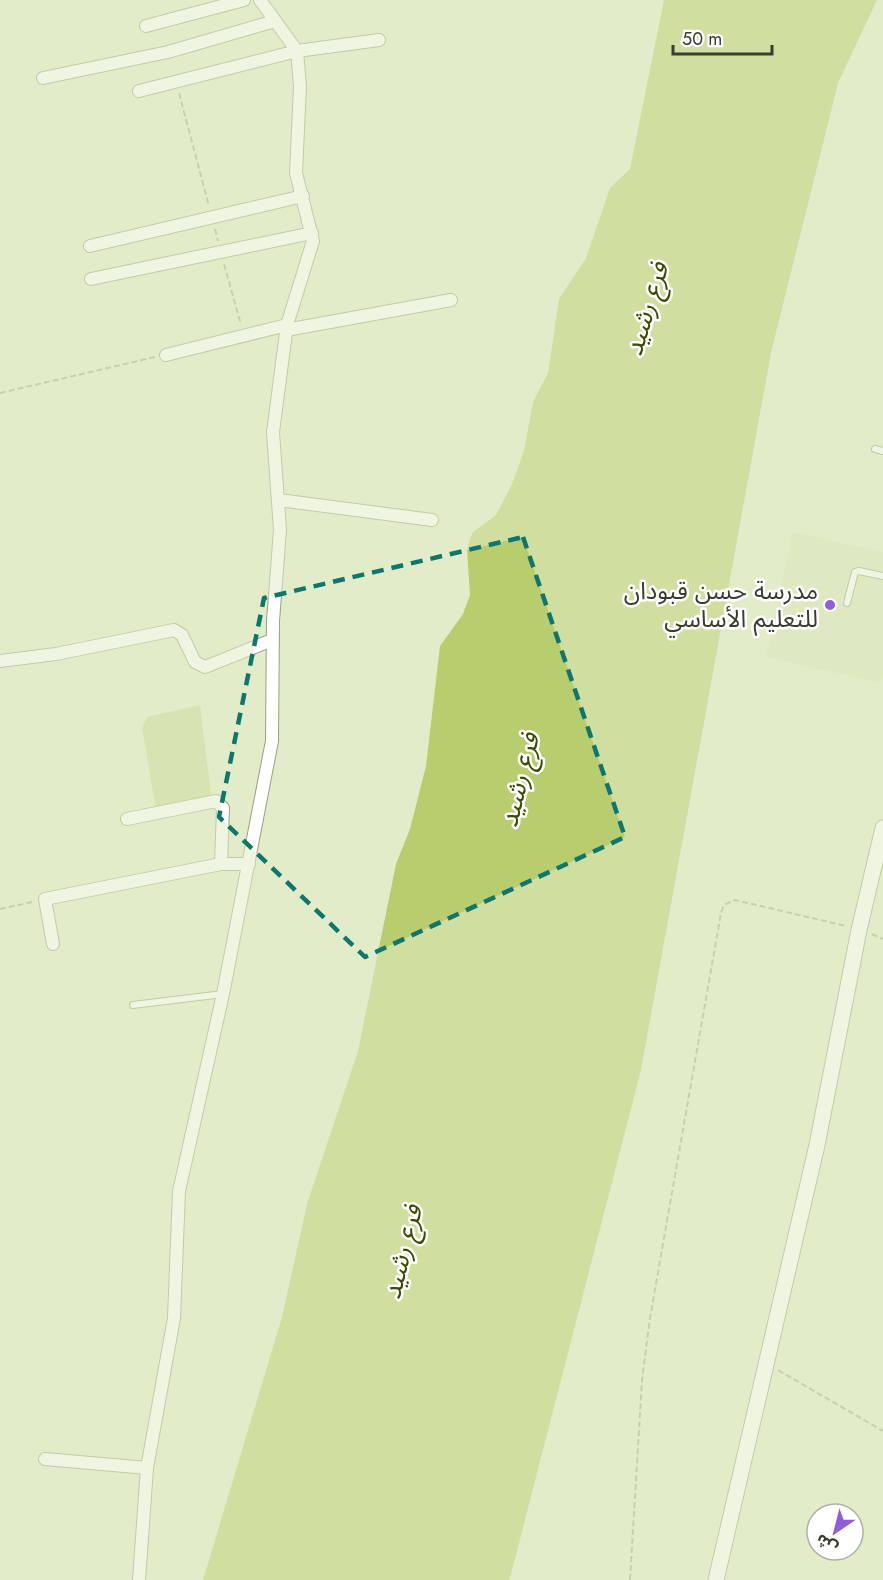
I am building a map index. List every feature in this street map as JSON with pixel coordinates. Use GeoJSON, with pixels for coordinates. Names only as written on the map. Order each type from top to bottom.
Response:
{"type":"FeatureCollection","features":[{"type":"Feature","properties":{"kind":"street"},"geometry":{"type":"LineString","coordinates":[[146,26],[244,0]]}},
{"type":"Feature","properties":{"kind":"street"},"geometry":{"type":"LineString","coordinates":[[139,1580],[147,1468],[174,1318],[179,1191],[223,994],[272,741],[273,640],[280,530],[273,432],[287,327],[295,293],[312,250],[312,233],[295,161],[300,86],[297,51],[260,0]]}},
{"type":"Feature","properties":{"kind":"street"},"geometry":{"type":"LineString","coordinates":[[43,78],[168,52],[275,21]]}},
{"type":"Feature","properties":{"kind":"street"},"geometry":{"type":"LineString","coordinates":[[139,91],[297,51],[379,40]]}},
{"type":"Feature","properties":{"kind":"street"},"geometry":{"type":"LineString","coordinates":[[90,246],[303,196]]}},
{"type":"Feature","properties":{"kind":"street"},"geometry":{"type":"LineString","coordinates":[[91,279],[312,233]]}},
{"type":"Feature","properties":{"kind":"street"},"geometry":{"type":"LineString","coordinates":[[166,355],[287,327],[451,300]]}},
{"type":"Feature","properties":{"kind":"street"},"geometry":{"type":"LineString","coordinates":[[279,500],[432,520]]}},
{"type":"Feature","properties":{"kind":"street"},"geometry":{"type":"LineString","coordinates":[[0,662],[56,654],[174,630],[182,635],[195,662],[205,666],[273,640]]}},
{"type":"Feature","properties":{"kind":"street"},"geometry":{"type":"LineString","coordinates":[[127,819],[216,801],[223,808],[221,864]]}},
{"type":"Feature","properties":{"kind":"street"},"geometry":{"type":"LineString","coordinates":[[716,1580],[817,1144],[859,930],[883,828]]}},
{"type":"Feature","properties":{"kind":"street"},"geometry":{"type":"LineString","coordinates":[[53,944],[45,899],[221,864],[249,864]]}},
{"type":"Feature","properties":{"kind":"street"},"geometry":{"type":"LineString","coordinates":[[45,1459],[147,1468]]}},
{"type":"Feature","properties":{"kind":"lane"},"geometry":{"type":"LineString","coordinates":[[875,449],[883,451]]}},
{"type":"Feature","properties":{"kind":"lane"},"geometry":{"type":"LineString","coordinates":[[847,603],[855,572],[859,570],[883,576]]}},
{"type":"Feature","properties":{"kind":"lane"},"geometry":{"type":"LineString","coordinates":[[133,1005],[223,994]]}},
{"type":"Feature","properties":{"kind":"path"},"geometry":{"type":"LineString","coordinates":[[177,83],[243,336]]}},
{"type":"Feature","properties":{"kind":"path"},"geometry":{"type":"LineString","coordinates":[[0,393],[166,355]]}},
{"type":"Feature","properties":{"kind":"path"},"geometry":{"type":"LineString","coordinates":[[0,909],[45,899]]}},
{"type":"Feature","properties":{"kind":"path"},"geometry":{"type":"LineString","coordinates":[[630,1580],[642,1380],[650,1318],[721,913],[729,902],[753,902],[859,930]]}},
{"type":"Feature","properties":{"kind":"path"},"geometry":{"type":"LineString","coordinates":[[765,1363],[883,1431]]}},
{"type":"Feature","properties":{"kind":"highlighted area"},"geometry":{"type":"Polygon","coordinates":[[[523,537],[625,837],[365,957],[219,817],[264,598],[523,537]]]}},
{"type":"Feature","properties":{"kind":"shaded area","name":"مدرسة حسن قبودان للتعليم الأساسي"},"geometry":{"type":"Polygon","coordinates":[[[793,532],[883,552],[883,672],[881,683],[766,657],[793,532]]]}},
{"type":"Feature","properties":{"kind":"shaded area"},"geometry":{"type":"Polygon","coordinates":[[[200,705],[212,801],[156,811],[142,727],[147,717],[200,705]]]}},
{"type":"Feature","properties":{"kind":"water","name":"فرع رشيد"},"geometry":{"type":"Polygon","coordinates":[[[664,0],[877,0],[838,83],[771,353],[641,1070],[511,1574],[509,1580],[203,1580],[282,1317],[307,1204],[358,1051],[396,864],[410,829],[426,766],[440,646],[463,614],[470,595],[467,550],[470,539],[473,532],[496,515],[512,484],[524,451],[533,402],[548,373],[559,299],[586,258],[610,188],[630,169],[664,0]]]}},
{"type":"Feature","properties":{"kind":"place","name":"مدرسة حسن قبودان للتعليم الأساسي"},"geometry":{"type":"Point","coordinates":[830,605]}}]}
